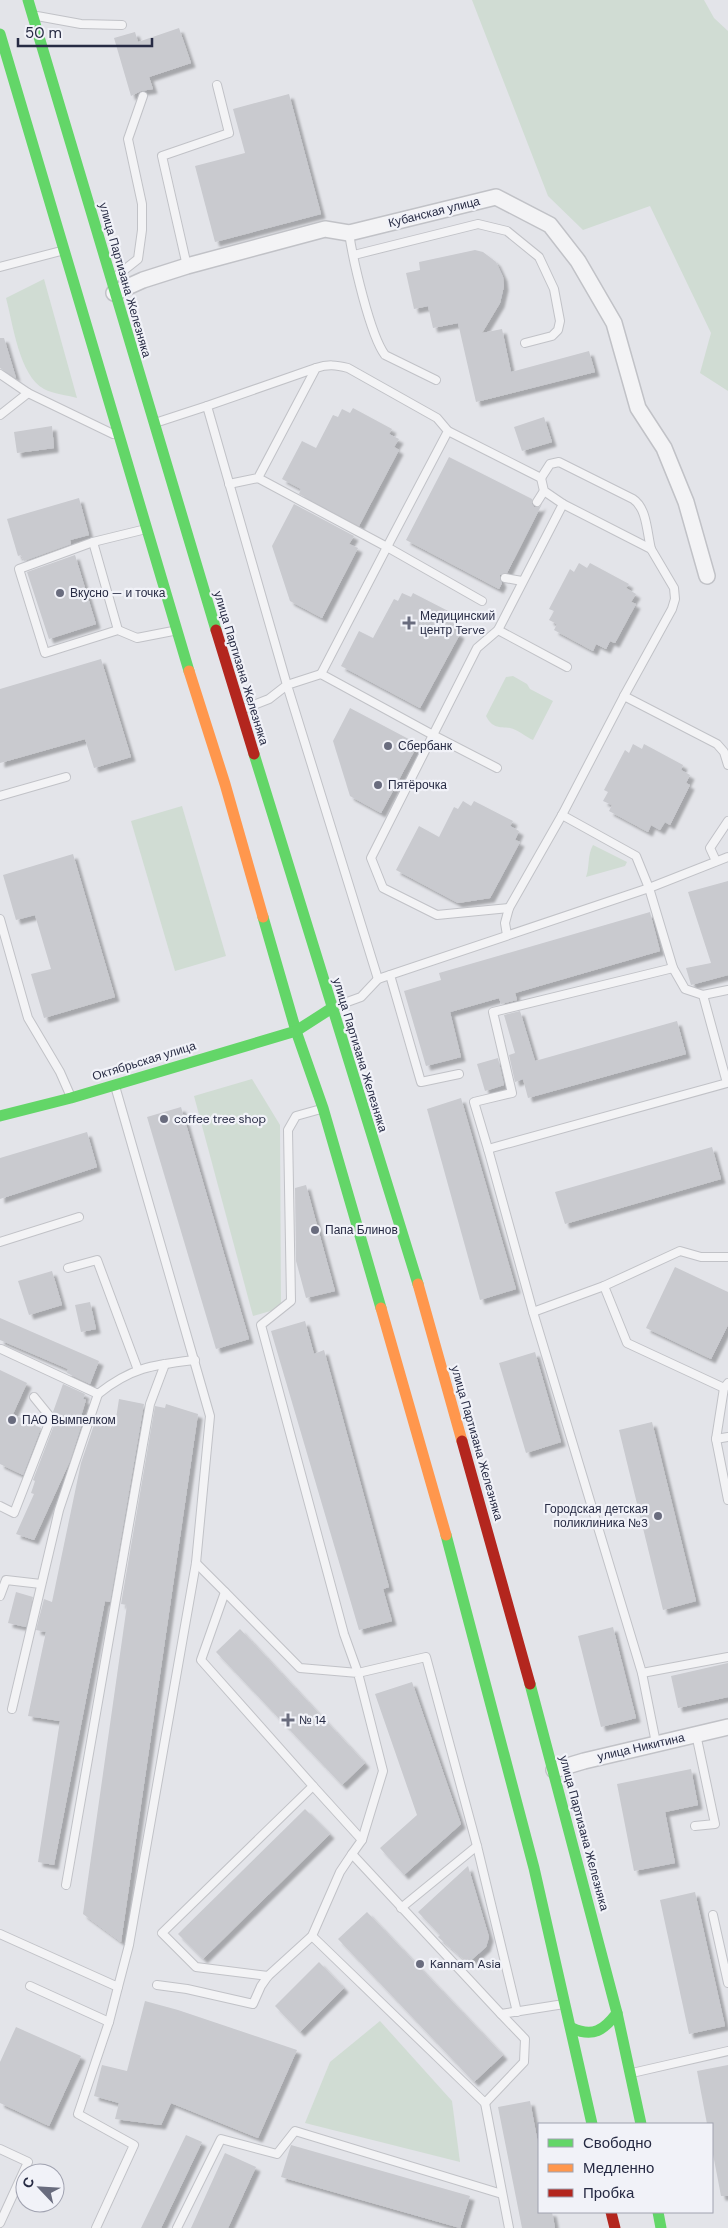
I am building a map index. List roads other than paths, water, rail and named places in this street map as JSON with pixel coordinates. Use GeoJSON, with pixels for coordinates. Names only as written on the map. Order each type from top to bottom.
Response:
{"type":"FeatureCollection","features":[{"type":"Feature","properties":{"kind":"main road","name":"улица Партизана Железняка"},"geometry":{"type":"LineString","coordinates":[[31,5],[153,424],[422,1297],[554,1770],[617,2013],[640,2123]]}},
{"type":"Feature","properties":{"kind":"main road"},"geometry":{"type":"LineString","coordinates":[[0,34],[119,437],[148,528],[176,630],[225,784],[296,1031],[322,1108],[458,1580],[519,1803],[572,2028],[592,2123]]}},
{"type":"Feature","properties":{"kind":"main road","name":"Октябрьская улица"},"geometry":{"type":"LineString","coordinates":[[0,1116],[71,1098],[296,1031],[332,1008]]}},
{"type":"Feature","properties":{"kind":"main road"},"geometry":{"type":"LineString","coordinates":[[572,2028],[583,2034],[591,2034],[608,2026],[617,2013]]}},
{"type":"Feature","properties":{"kind":"main road"},"geometry":{"type":"LineString","coordinates":[[611,2213],[615,2228]]}},
{"type":"Feature","properties":{"kind":"main road"},"geometry":{"type":"LineString","coordinates":[[658,2213],[661,2228]]}},
{"type":"Feature","properties":{"kind":"street","name":"Кубанская улица"},"geometry":{"type":"LineString","coordinates":[[112,287],[325,229],[349,233],[496,197],[550,225],[578,261],[614,323],[638,408],[664,448],[686,502],[707,576]]}},
{"type":"Feature","properties":{"kind":"street","name":"улица Никитина"},"geometry":{"type":"LineString","coordinates":[[554,1770],[728,1727]]}},
{"type":"Feature","properties":{"kind":"lane"},"geometry":{"type":"LineString","coordinates":[[31,5],[81,24],[122,25]]}},
{"type":"Feature","properties":{"kind":"lane"},"geometry":{"type":"LineString","coordinates":[[187,266],[162,156],[229,133],[217,85]]}},
{"type":"Feature","properties":{"kind":"lane"},"geometry":{"type":"LineString","coordinates":[[112,287],[138,260],[142,230],[142,204],[128,139],[143,96]]}},
{"type":"Feature","properties":{"kind":"lane"},"geometry":{"type":"LineString","coordinates":[[354,255],[478,224],[507,231],[539,257],[554,289],[560,321],[558,330],[552,336],[525,343]]}},
{"type":"Feature","properties":{"kind":"lane"},"geometry":{"type":"LineString","coordinates":[[349,233],[368,312],[380,349],[385,355],[436,380]]}},
{"type":"Feature","properties":{"kind":"lane"},"geometry":{"type":"LineString","coordinates":[[0,267],[65,250]]}},
{"type":"Feature","properties":{"kind":"lane"},"geometry":{"type":"LineString","coordinates":[[153,424],[316,368],[333,364],[348,368],[437,418],[448,431],[541,478]]}},
{"type":"Feature","properties":{"kind":"lane"},"geometry":{"type":"LineString","coordinates":[[258,478],[316,368]]}},
{"type":"Feature","properties":{"kind":"lane"},"geometry":{"type":"LineString","coordinates":[[0,374],[28,393],[119,437]]}},
{"type":"Feature","properties":{"kind":"lane"},"geometry":{"type":"LineString","coordinates":[[0,415],[28,393]]}},
{"type":"Feature","properties":{"kind":"lane"},"geometry":{"type":"LineString","coordinates":[[207,406],[286,685],[378,979]]}},
{"type":"Feature","properties":{"kind":"lane"},"geometry":{"type":"LineString","coordinates":[[240,710],[269,699],[286,685],[320,674],[448,431]]}},
{"type":"Feature","properties":{"kind":"lane"},"geometry":{"type":"LineString","coordinates":[[506,935],[505,923],[509,908],[562,815],[672,609],[675,599],[674,588],[651,549],[640,505],[633,499],[559,462],[550,464],[541,478],[544,491],[538,502]]}},
{"type":"Feature","properties":{"kind":"lane"},"geometry":{"type":"LineString","coordinates":[[230,484],[258,478],[482,601]]}},
{"type":"Feature","properties":{"kind":"lane"},"geometry":{"type":"LineString","coordinates":[[544,491],[563,504],[651,549]]}},
{"type":"Feature","properties":{"kind":"lane"},"geometry":{"type":"LineString","coordinates":[[509,908],[437,915],[383,888],[371,858],[477,648],[498,630],[563,504]]}},
{"type":"Feature","properties":{"kind":"lane"},"geometry":{"type":"LineString","coordinates":[[148,528],[93,542],[19,568],[45,653],[118,630],[136,638],[176,630]]}},
{"type":"Feature","properties":{"kind":"lane"},"geometry":{"type":"LineString","coordinates":[[93,542],[118,630]]}},
{"type":"Feature","properties":{"kind":"lane"},"geometry":{"type":"LineString","coordinates":[[505,578],[522,581]]}},
{"type":"Feature","properties":{"kind":"lane"},"geometry":{"type":"LineString","coordinates":[[498,630],[567,666]]}},
{"type":"Feature","properties":{"kind":"lane"},"geometry":{"type":"LineString","coordinates":[[320,674],[497,768]]}},
{"type":"Feature","properties":{"kind":"lane"},"geometry":{"type":"LineString","coordinates":[[624,696],[717,744],[721,747],[728,765]]}},
{"type":"Feature","properties":{"kind":"lane"},"geometry":{"type":"LineString","coordinates":[[0,796],[66,777]]}},
{"type":"Feature","properties":{"kind":"lane"},"geometry":{"type":"LineString","coordinates":[[562,815],[636,856],[649,888],[673,968],[685,989],[704,995],[728,990]]}},
{"type":"Feature","properties":{"kind":"lane"},"geometry":{"type":"LineString","coordinates":[[716,861],[710,848],[728,821]]}},
{"type":"Feature","properties":{"kind":"lane"},"geometry":{"type":"LineString","coordinates":[[332,1008],[361,997],[378,979],[649,888],[728,857]]}},
{"type":"Feature","properties":{"kind":"lane"},"geometry":{"type":"LineString","coordinates":[[0,919],[28,1018],[60,1072],[71,1098]]}},
{"type":"Feature","properties":{"kind":"lane"},"geometry":{"type":"LineString","coordinates":[[656,1744],[642,1673],[534,1312],[474,1102],[512,1093],[493,1012],[673,968]]}},
{"type":"Feature","properties":{"kind":"lane"},"geometry":{"type":"LineString","coordinates":[[390,975],[421,1082],[458,1074]]}},
{"type":"Feature","properties":{"kind":"lane"},"geometry":{"type":"LineString","coordinates":[[488,1149],[728,1085],[704,995]]}},
{"type":"Feature","properties":{"kind":"lane"},"geometry":{"type":"LineString","coordinates":[[96,2228],[134,2145],[78,2114],[109,2022],[129,1945],[196,1563],[210,1416],[115,1084]]}},
{"type":"Feature","properties":{"kind":"lane"},"geometry":{"type":"LineString","coordinates":[[157,1985],[187,1989],[253,2004],[268,1976],[312,1936],[340,1872],[362,1840],[383,1771],[358,1673],[344,1634],[261,1325],[291,1301],[288,1130],[296,1116],[322,1108]]}},
{"type":"Feature","properties":{"kind":"lane"},"geometry":{"type":"LineString","coordinates":[[0,1242],[79,1217]]}},
{"type":"Feature","properties":{"kind":"lane"},"geometry":{"type":"LineString","coordinates":[[534,1312],[604,1286],[680,1251],[701,1257],[728,1257]]}},
{"type":"Feature","properties":{"kind":"lane"},"geometry":{"type":"LineString","coordinates":[[68,1268],[97,1260],[138,1370]]}},
{"type":"Feature","properties":{"kind":"lane"},"geometry":{"type":"LineString","coordinates":[[604,1286],[627,1343],[726,1386],[716,1439],[728,1500]]}},
{"type":"Feature","properties":{"kind":"lane"},"geometry":{"type":"LineString","coordinates":[[0,1349],[98,1394]]}},
{"type":"Feature","properties":{"kind":"lane"},"geometry":{"type":"LineString","coordinates":[[12,1709],[59,1510],[98,1394],[117,1379],[138,1370],[195,1360]]}},
{"type":"Feature","properties":{"kind":"lane"},"geometry":{"type":"LineString","coordinates":[[66,1885],[150,1404],[165,1364]]}},
{"type":"Feature","properties":{"kind":"lane"},"geometry":{"type":"LineString","coordinates":[[0,1506],[14,1513],[51,1418],[34,1396]]}},
{"type":"Feature","properties":{"kind":"lane"},"geometry":{"type":"LineString","coordinates":[[716,1439],[728,1437]]}},
{"type":"Feature","properties":{"kind":"lane"},"geometry":{"type":"LineString","coordinates":[[196,1563],[300,1668],[358,1673],[426,1657],[477,1846],[517,2012]]}},
{"type":"Feature","properties":{"kind":"lane"},"geometry":{"type":"LineString","coordinates":[[0,1596],[6,1580],[41,1584]]}},
{"type":"Feature","properties":{"kind":"lane"},"geometry":{"type":"LineString","coordinates":[[225,1592],[201,1660],[362,1840]]}},
{"type":"Feature","properties":{"kind":"lane"},"geometry":{"type":"LineString","coordinates":[[642,1673],[728,1657]]}},
{"type":"Feature","properties":{"kind":"lane"},"geometry":{"type":"LineString","coordinates":[[695,1826],[715,1824],[696,1734]]}},
{"type":"Feature","properties":{"kind":"lane"},"geometry":{"type":"LineString","coordinates":[[268,1976],[196,1968],[162,1933],[313,1786]]}},
{"type":"Feature","properties":{"kind":"lane"},"geometry":{"type":"LineString","coordinates":[[401,1908],[477,1846]]}},
{"type":"Feature","properties":{"kind":"lane"},"geometry":{"type":"LineString","coordinates":[[352,1854],[525,2039],[524,2062],[485,2103]]}},
{"type":"Feature","properties":{"kind":"lane"},"geometry":{"type":"LineString","coordinates":[[713,1915],[728,1983]]}},
{"type":"Feature","properties":{"kind":"lane"},"geometry":{"type":"LineString","coordinates":[[0,1934],[118,1988]]}},
{"type":"Feature","properties":{"kind":"lane"},"geometry":{"type":"LineString","coordinates":[[312,1936],[485,2103],[509,2228]]}},
{"type":"Feature","properties":{"kind":"lane"},"geometry":{"type":"LineString","coordinates":[[30,1986],[109,2022]]}},
{"type":"Feature","properties":{"kind":"lane"},"geometry":{"type":"LineString","coordinates":[[501,2014],[566,2003]]}},
{"type":"Feature","properties":{"kind":"lane"},"geometry":{"type":"LineString","coordinates":[[630,2074],[728,2050]]}},
{"type":"Feature","properties":{"kind":"lane"},"geometry":{"type":"LineString","coordinates":[[177,2228],[221,2139],[277,2154],[295,2131],[502,2194]]}},
{"type":"Feature","properties":{"kind":"lane"},"geometry":{"type":"LineString","coordinates":[[0,2149],[28,2162],[0,2223]]}},
{"type":"Feature","properties":{"kind":"place","name":"Вкусно — и точка"},"geometry":{"type":"Point","coordinates":[60,593]}},
{"type":"Feature","properties":{"kind":"place","name":"Медицинский центр Terve"},"geometry":{"type":"Point","coordinates":[409,623]}},
{"type":"Feature","properties":{"kind":"place","name":"Сбербанк"},"geometry":{"type":"Point","coordinates":[388,746]}},
{"type":"Feature","properties":{"kind":"place","name":"Пятёрочка"},"geometry":{"type":"Point","coordinates":[378,785]}},
{"type":"Feature","properties":{"kind":"place","name":"coffee tree shop"},"geometry":{"type":"Point","coordinates":[164,1119]}},
{"type":"Feature","properties":{"kind":"place","name":"Папа Блинов"},"geometry":{"type":"Point","coordinates":[315,1230]}},
{"type":"Feature","properties":{"kind":"place","name":"ПАО Вымпелком"},"geometry":{"type":"Point","coordinates":[12,1420]}},
{"type":"Feature","properties":{"kind":"place","name":"Городская детская поликлиника №3"},"geometry":{"type":"Point","coordinates":[658,1516]}},
{"type":"Feature","properties":{"kind":"place","name":"№ 14"},"geometry":{"type":"Point","coordinates":[288,1720]}},
{"type":"Feature","properties":{"kind":"place","name":"Kannam Asia"},"geometry":{"type":"Point","coordinates":[420,1964]}}]}
